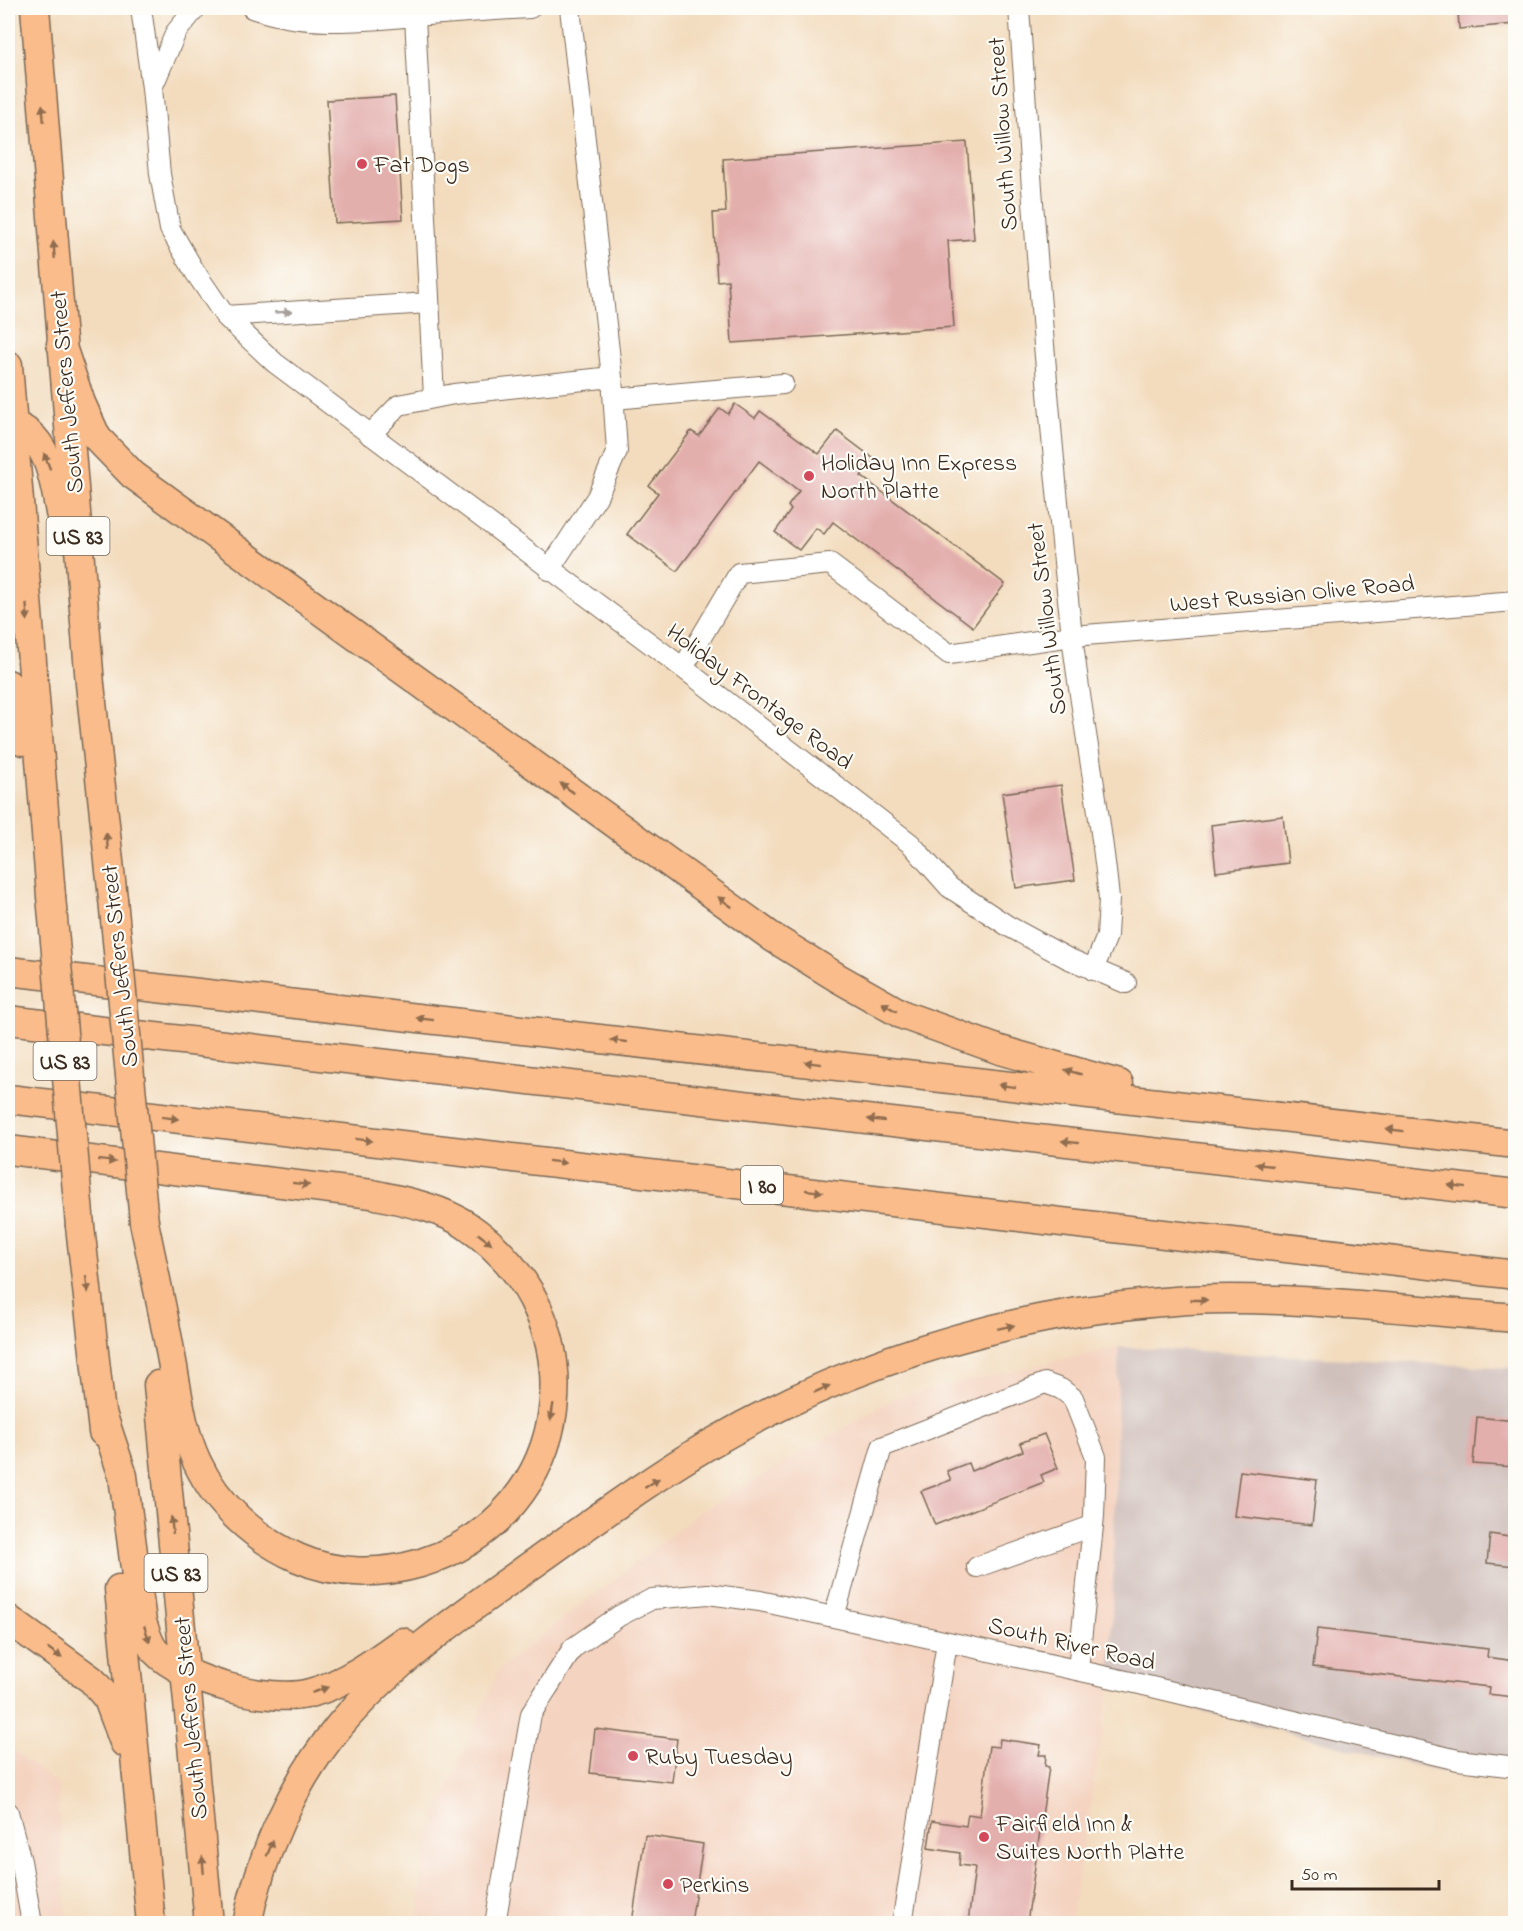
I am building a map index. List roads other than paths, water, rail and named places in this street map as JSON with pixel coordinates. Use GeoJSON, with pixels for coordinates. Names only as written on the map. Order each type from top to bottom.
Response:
{"type":"FeatureCollection","features":[{"type":"Feature","properties":{"kind":"highway","name":"South Jeffers Street"},"geometry":{"type":"LineString","coordinates":[[34,8],[90,684],[144,1222],[208,1923]]}},
{"type":"Feature","properties":{"kind":"highway"},"geometry":{"type":"LineString","coordinates":[[61,344],[81,403],[97,438],[133,475],[772,937],[903,1015],[999,1050],[1144,1090],[1294,1119]]}},
{"type":"Feature","properties":{"kind":"highway","name":"US 83"},"geometry":{"type":"LineString","coordinates":[[8,365],[10,425],[80,1226],[102,1413],[151,1923]]}},
{"type":"Feature","properties":{"kind":"highway"},"geometry":{"type":"LineString","coordinates":[[10,425],[39,444],[50,468],[90,684]]}},
{"type":"Feature","properties":{"kind":"highway"},"geometry":{"type":"LineString","coordinates":[[8,684],[22,736],[31,799],[51,896]]}},
{"type":"Feature","properties":{"kind":"highway"},"geometry":{"type":"LineString","coordinates":[[8,971],[1515,1144]]}},
{"type":"Feature","properties":{"kind":"highway"},"geometry":{"type":"LineString","coordinates":[[8,1020],[1515,1194]]}},
{"type":"Feature","properties":{"kind":"highway","name":"I 80"},"geometry":{"type":"LineString","coordinates":[[8,1099],[1515,1275]]}},
{"type":"Feature","properties":{"kind":"highway"},"geometry":{"type":"LineString","coordinates":[[8,1150],[372,1194],[421,1206],[464,1223],[494,1246],[515,1270],[545,1323],[554,1354],[556,1384],[552,1416],[544,1447],[516,1500],[496,1522],[473,1541],[441,1557],[405,1568],[374,1572],[316,1566],[270,1545],[245,1526],[217,1496],[197,1463],[180,1415],[172,1358],[144,1222]]}},
{"type":"Feature","properties":{"kind":"highway"},"geometry":{"type":"LineString","coordinates":[[247,1923],[257,1880],[288,1805],[338,1727],[405,1658],[452,1621],[603,1515],[710,1444],[817,1391],[871,1367],[929,1346],[1005,1327],[1119,1307],[1188,1300],[1263,1300],[1515,1318]]}},
{"type":"Feature","properties":{"kind":"highway"},"geometry":{"type":"LineString","coordinates":[[102,1413],[123,1476],[142,1622],[148,1641],[166,1661],[186,1672],[237,1690],[259,1695],[296,1696],[330,1686],[374,1662],[502,1572],[603,1515]]}},
{"type":"Feature","properties":{"kind":"highway"},"geometry":{"type":"LineString","coordinates":[[8,1619],[101,1689],[114,1713],[142,1812]]}},
{"type":"Feature","properties":{"kind":"street","name":"Holiday Frontage Road"},"geometry":{"type":"LineString","coordinates":[[141,8],[152,88],[160,174],[170,229],[195,272],[225,316],[275,363],[683,668],[911,844],[949,887],[1008,926],[1093,970],[1126,983]]}},
{"type":"Feature","properties":{"kind":"street","name":"Holiday Frontage Road"},"geometry":{"type":"LineString","coordinates":[[152,88],[176,32],[196,8]]}},
{"type":"Feature","properties":{"kind":"street"},"geometry":{"type":"LineString","coordinates":[[252,8],[279,17],[304,21],[393,13],[415,16],[530,8]]}},
{"type":"Feature","properties":{"kind":"street"},"geometry":{"type":"LineString","coordinates":[[549,570],[597,497],[617,451],[612,377],[570,8]]}},
{"type":"Feature","properties":{"kind":"street","name":"South Willow Street"},"geometry":{"type":"LineString","coordinates":[[1019,8],[1042,321],[1072,636],[1109,900],[1107,936],[1093,970]]}},
{"type":"Feature","properties":{"kind":"street"},"geometry":{"type":"LineString","coordinates":[[415,16],[434,398]]}},
{"type":"Feature","properties":{"kind":"street"},"geometry":{"type":"LineString","coordinates":[[225,316],[429,303]]}},
{"type":"Feature","properties":{"kind":"street"},"geometry":{"type":"LineString","coordinates":[[370,435],[399,405],[434,398],[612,377]]}},
{"type":"Feature","properties":{"kind":"street"},"geometry":{"type":"LineString","coordinates":[[614,399],[783,384]]}},
{"type":"Feature","properties":{"kind":"street","name":"West Russian Olive Road"},"geometry":{"type":"LineString","coordinates":[[683,668],[739,573],[830,564],[949,654],[1072,636],[1515,601]]}},
{"type":"Feature","properties":{"kind":"street"},"geometry":{"type":"LineString","coordinates":[[834,1617],[882,1447],[1045,1383],[1061,1389],[1073,1398],[1096,1457],[1092,1526],[1078,1670]]}},
{"type":"Feature","properties":{"kind":"street"},"geometry":{"type":"LineString","coordinates":[[977,1568],[1092,1526]]}},
{"type":"Feature","properties":{"kind":"street","name":"South River Road"},"geometry":{"type":"LineString","coordinates":[[495,1923],[531,1714],[573,1648],[620,1616],[652,1599],[708,1594],[759,1601],[1078,1670],[1458,1760],[1515,1767]]}},
{"type":"Feature","properties":{"kind":"street"},"geometry":{"type":"LineString","coordinates":[[902,1923],[946,1642]]}},
{"type":"Feature","properties":{"kind":"street"},"geometry":{"type":"LineString","coordinates":[[8,1812],[21,1861],[32,1923]]}},
{"type":"Feature","properties":{"kind":"place","name":"Fat Dogs"},"geometry":{"type":"Point","coordinates":[362,164]}},
{"type":"Feature","properties":{"kind":"place","name":"Holiday Inn Express North Platte"},"geometry":{"type":"Point","coordinates":[809,476]}},
{"type":"Feature","properties":{"kind":"place","name":"Ruby Tuesday"},"geometry":{"type":"Point","coordinates":[633,1756]}},
{"type":"Feature","properties":{"kind":"place","name":"Fairfield Inn & Suites North Platte"},"geometry":{"type":"Point","coordinates":[984,1837]}},
{"type":"Feature","properties":{"kind":"place","name":"Perkins"},"geometry":{"type":"Point","coordinates":[668,1884]}}]}
